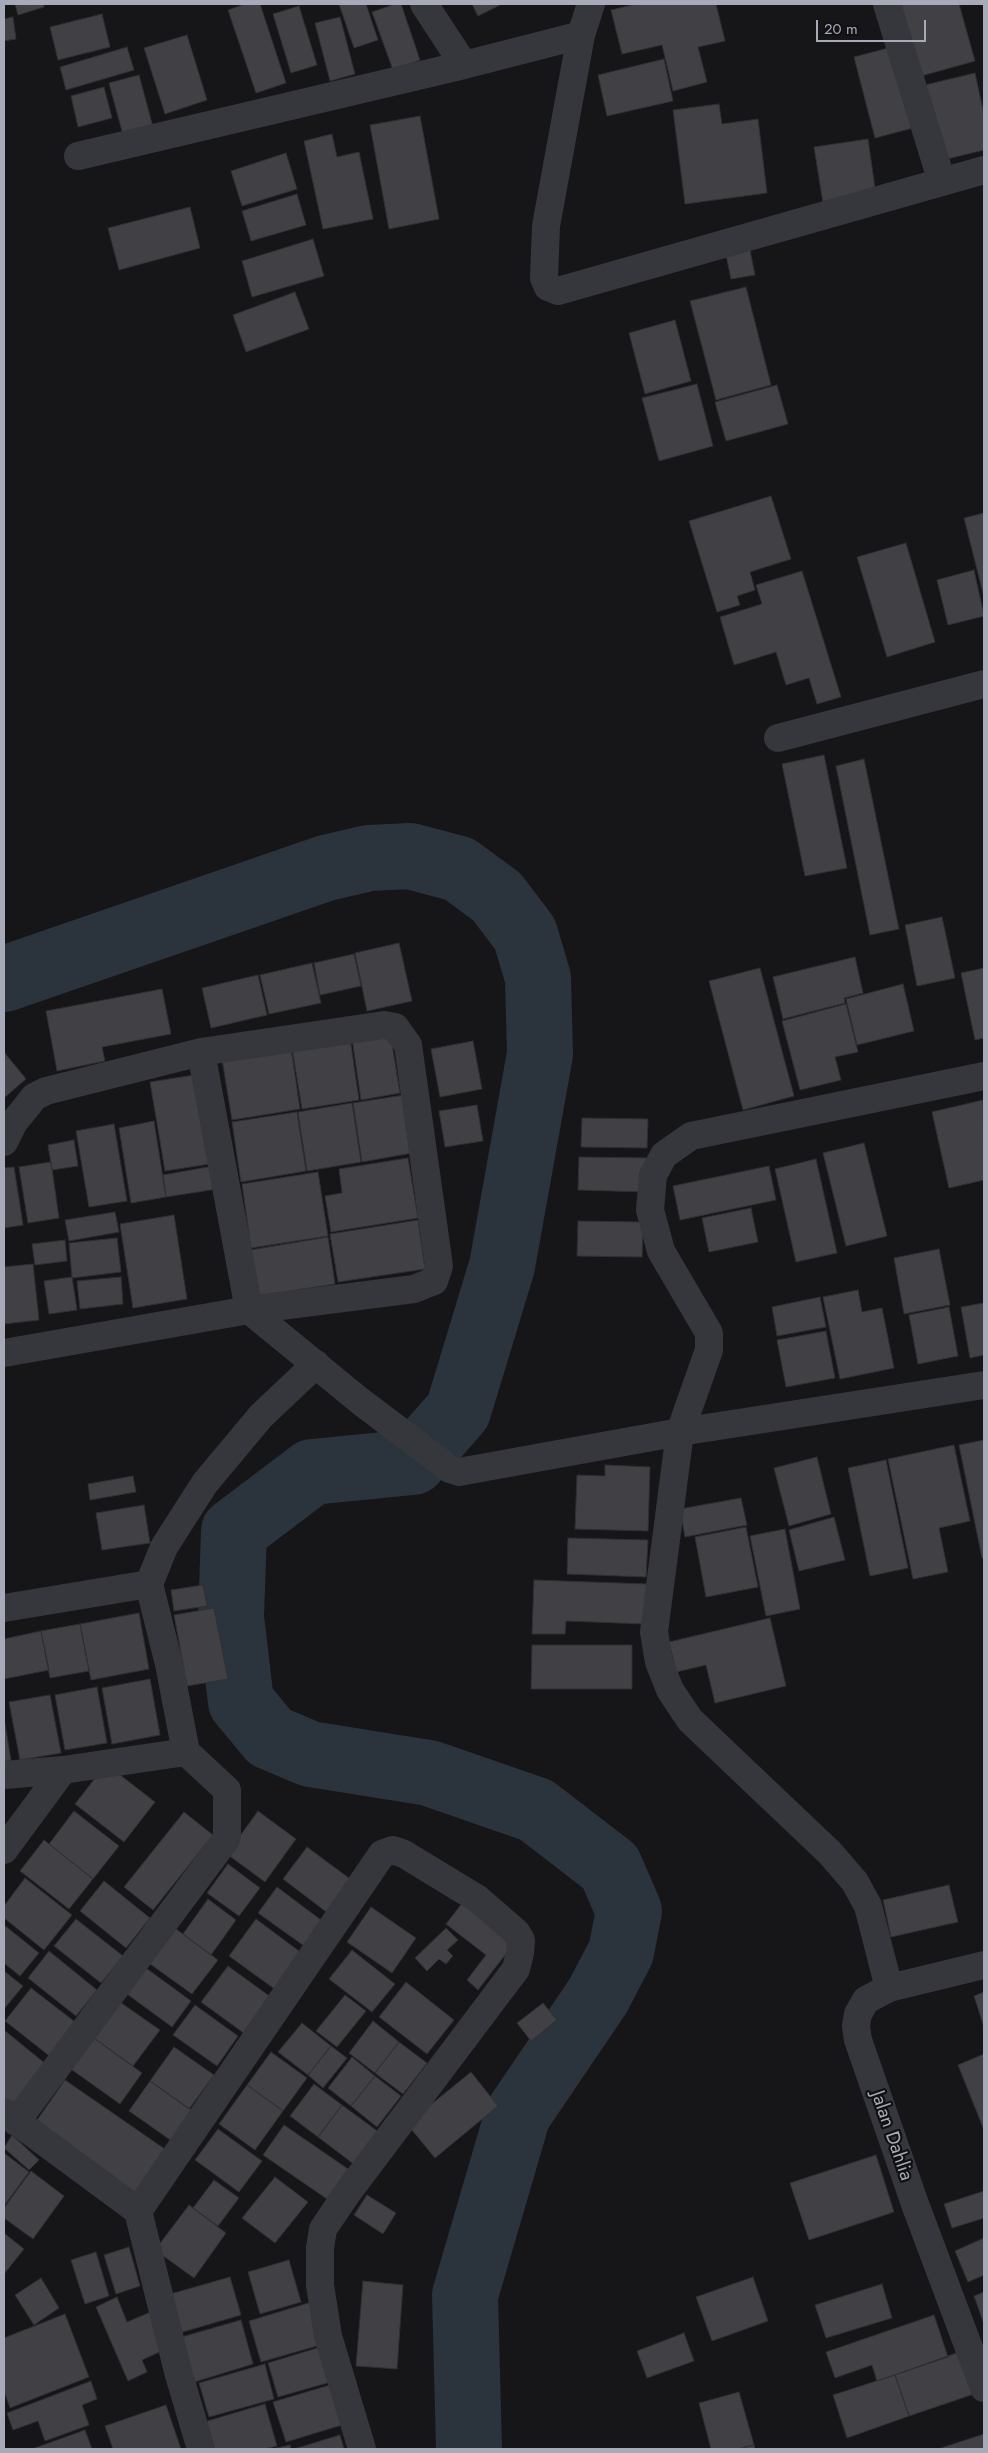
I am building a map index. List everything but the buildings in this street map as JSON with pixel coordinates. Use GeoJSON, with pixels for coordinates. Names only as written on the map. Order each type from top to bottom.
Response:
{"type":"FeatureCollection","features":[{"type":"Feature","properties":{"kind":"street"},"geometry":{"type":"LineString","coordinates":[[424,4],[464,65]]}},
{"type":"Feature","properties":{"kind":"street"},"geometry":{"type":"LineString","coordinates":[[591,4],[581,35],[546,226],[544,278],[548,287],[558,291],[984,170]]}},
{"type":"Feature","properties":{"kind":"street"},"geometry":{"type":"LineString","coordinates":[[887,4],[942,182]]}},
{"type":"Feature","properties":{"kind":"street"},"geometry":{"type":"LineString","coordinates":[[78,156],[464,65],[581,35]]}},
{"type":"Feature","properties":{"kind":"street"},"geometry":{"type":"LineString","coordinates":[[778,738],[984,684]]}},
{"type":"Feature","properties":{"kind":"street"},"geometry":{"type":"LineString","coordinates":[[4,1142],[14,1122],[34,1097],[46,1091],[202,1052],[384,1025],[395,1027],[408,1045],[438,1266],[434,1281],[414,1289],[249,1310],[4,1353]]}},
{"type":"Feature","properties":{"kind":"street"},"geometry":{"type":"LineString","coordinates":[[202,1052],[249,1310],[450,1469],[459,1472],[680,1432],[984,1385]]}},
{"type":"Feature","properties":{"kind":"street"},"geometry":{"type":"LineString","coordinates":[[889,1988],[868,1906],[855,1882],[830,1853],[690,1720],[670,1690],[659,1662],[654,1632],[680,1432],[709,1350],[709,1333],[661,1251],[650,1210],[653,1175],[664,1155],[691,1136],[984,1076]]}},
{"type":"Feature","properties":{"kind":"street"},"geometry":{"type":"LineString","coordinates":[[201,2449],[179,2375],[138,2211],[10,2117],[227,1838],[227,1790],[186,1752],[169,1664],[149,1584],[164,1547],[205,1483],[261,1416],[316,1364]]}},
{"type":"Feature","properties":{"kind":"street"},"geometry":{"type":"LineString","coordinates":[[4,1608],[149,1584]]}},
{"type":"Feature","properties":{"kind":"street"},"geometry":{"type":"LineString","coordinates":[[4,1775],[63,1770],[186,1752]]}},
{"type":"Feature","properties":{"kind":"street"},"geometry":{"type":"LineString","coordinates":[[4,1850],[63,1770]]}},
{"type":"Feature","properties":{"kind":"street"},"geometry":{"type":"LineString","coordinates":[[138,2211],[382,1854],[392,1850],[404,1854],[478,1899],[516,1932],[521,1940],[516,1969],[348,2192],[323,2229],[320,2248],[320,2285],[328,2336],[362,2449]]}},
{"type":"Feature","properties":{"kind":"street","name":"Jalan Dahlia"},"geometry":{"type":"LineString","coordinates":[[984,1965],[889,1988],[866,2000],[858,2014],[856,2026],[858,2040],[915,2204],[984,2388]]}},
{"type":"Feature","properties":{"kind":"waterway"},"geometry":{"type":"LineString","coordinates":[[4,979],[326,868],[369,858],[410,856],[459,869],[497,897],[525,934],[538,978],[540,1054],[502,1266],[458,1411],[413,1462],[312,1472],[234,1531],[231,1617],[241,1702],[270,1737],[310,1754],[429,1773],[536,1810],[610,1867],[629,1911],[621,1952],[598,1996],[518,2114],[465,2295],[469,2449]]}}]}
